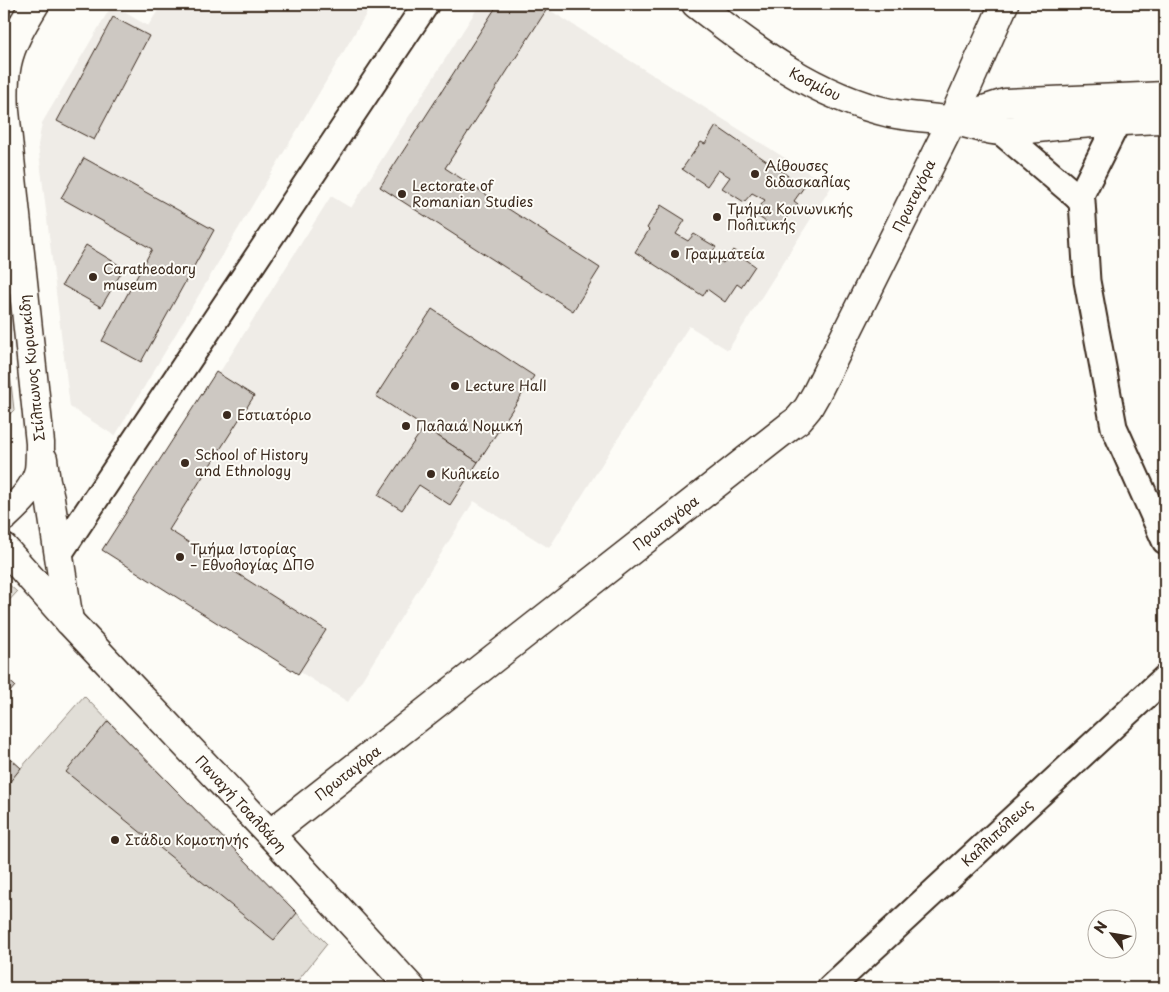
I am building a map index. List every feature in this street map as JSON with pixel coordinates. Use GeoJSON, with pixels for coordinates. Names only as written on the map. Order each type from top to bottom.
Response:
{"type":"FeatureCollection","features":[{"type":"Feature","properties":{"kind":"street","name":"Στίλπωνος Κυριακίδη"},"geometry":{"type":"LineString","coordinates":[[4,517],[21,501],[33,485],[39,470],[40,443],[4,99],[5,76],[10,52],[35,4]]}},
{"type":"Feature","properties":{"kind":"street"},"geometry":{"type":"LineString","coordinates":[[59,554],[426,4]]}},
{"type":"Feature","properties":{"kind":"street","name":"Κοσμίου"},"geometry":{"type":"LineString","coordinates":[[696,4],[779,65],[827,92],[890,113],[952,121],[1000,131],[1165,118]]}},
{"type":"Feature","properties":{"kind":"street","name":"Πρωταγόρα"},"geometry":{"type":"LineString","coordinates":[[270,834],[798,420],[816,394],[952,121],[1004,4]]}},
{"type":"Feature","properties":{"kind":"street","name":"Κοσμίου"},"geometry":{"type":"LineString","coordinates":[[952,121],[1005,103],[1165,96]]}},
{"type":"Feature","properties":{"kind":"street"},"geometry":{"type":"LineString","coordinates":[[1079,199],[1118,121]]}},
{"type":"Feature","properties":{"kind":"street"},"geometry":{"type":"LineString","coordinates":[[1000,131],[1082,202],[1087,281],[1114,427],[1165,541]]}},
{"type":"Feature","properties":{"kind":"street"},"geometry":{"type":"LineString","coordinates":[[40,443],[69,621]]}},
{"type":"Feature","properties":{"kind":"street","name":"Παναγή Τσαλδάρη"},"geometry":{"type":"LineString","coordinates":[[4,548],[69,621],[270,834],[411,988]]}},
{"type":"Feature","properties":{"kind":"street","name":"Καλλιπόλεως"},"geometry":{"type":"LineString","coordinates":[[830,988],[1165,678]]}},
{"type":"Feature","properties":{"kind":"shaded area"},"geometry":{"type":"Polygon","coordinates":[[[162,4],[372,4],[115,436],[70,407],[38,145],[42,123],[112,5],[148,26],[162,4]]]}},
{"type":"Feature","properties":{"kind":"shaded area","name":"Παλαιά Νομική"},"geometry":{"type":"Polygon","coordinates":[[[480,4],[540,4],[831,187],[728,350],[689,326],[549,548],[474,501],[348,702],[107,551],[331,196],[351,208],[480,4]]]}},
{"type":"Feature","properties":{"kind":"shaded area"},"geometry":{"type":"Polygon","coordinates":[[[4,321],[14,410],[4,420],[4,321]]]}},
{"type":"Feature","properties":{"kind":"shaded area"},"geometry":{"type":"Polygon","coordinates":[[[4,580],[17,592],[4,606],[4,580]]]}},
{"type":"Feature","properties":{"kind":"shaded area","name":"Στάδιο Κομοτηνής"},"geometry":{"type":"Polygon","coordinates":[[[84,696],[327,944],[292,988],[4,988],[4,753],[21,768],[84,696]]]}},
{"type":"Feature","properties":{"kind":"building"},"geometry":{"type":"Polygon","coordinates":[[[498,4],[539,4],[547,9],[445,168],[600,268],[573,311],[380,187],[498,4]]]}},
{"type":"Feature","properties":{"kind":"building"},"geometry":{"type":"Polygon","coordinates":[[[113,17],[149,36],[94,140],[57,121],[113,17]]]}},
{"type":"Feature","properties":{"kind":"building","name":"Αίθουσες διδασκαλίας"},"geometry":{"type":"Polygon","coordinates":[[[716,126],[804,187],[794,201],[798,204],[777,229],[754,214],[765,200],[752,193],[744,202],[722,188],[730,177],[718,170],[707,186],[682,169],[701,142],[705,144],[716,126]]]}},
{"type":"Feature","properties":{"kind":"building"},"geometry":{"type":"Polygon","coordinates":[[[84,158],[214,230],[141,362],[102,341],[152,249],[61,198],[84,158]]]}},
{"type":"Feature","properties":{"kind":"building","name":"Γραμματεία"},"geometry":{"type":"Polygon","coordinates":[[[661,205],[685,220],[676,234],[688,241],[694,234],[716,247],[710,255],[723,263],[733,250],[755,266],[741,287],[737,284],[725,302],[707,289],[703,296],[635,252],[649,230],[647,228],[661,205]]]}},
{"type":"Feature","properties":{"kind":"building","name":"Caratheodory museum"},"geometry":{"type":"Polygon","coordinates":[[[86,245],[124,268],[101,307],[62,285],[86,245]]]}},
{"type":"Feature","properties":{"kind":"building","name":"Lecture Hall"},"geometry":{"type":"Polygon","coordinates":[[[432,309],[534,376],[478,462],[376,396],[432,309]]]}},
{"type":"Feature","properties":{"kind":"building","name":"School of History and Ethnology"},"geometry":{"type":"Polygon","coordinates":[[[216,372],[254,396],[169,530],[326,630],[298,674],[102,550],[216,372]]]}},
{"type":"Feature","properties":{"kind":"building","name":"Κυλικείο"},"geometry":{"type":"Polygon","coordinates":[[[424,427],[478,462],[450,505],[419,485],[402,510],[378,495],[424,427]]]}},
{"type":"Feature","properties":{"kind":"building"},"geometry":{"type":"Polygon","coordinates":[[[4,676],[15,686],[4,699],[4,676]]]}},
{"type":"Feature","properties":{"kind":"building"},"geometry":{"type":"Polygon","coordinates":[[[108,721],[297,913],[274,940],[66,772],[108,721]]]}},
{"type":"Feature","properties":{"kind":"building"},"geometry":{"type":"Polygon","coordinates":[[[4,753],[21,768],[4,789],[4,753]]]}},
{"type":"Feature","properties":{"kind":"place","name":"Αίθουσες διδασκαλίας"},"geometry":{"type":"Point","coordinates":[755,174]}},
{"type":"Feature","properties":{"kind":"place","name":"Lectorate of Romanian Studies"},"geometry":{"type":"Point","coordinates":[402,194]}},
{"type":"Feature","properties":{"kind":"place","name":"Τμήμα Κοινωνικής Πολιτικής"},"geometry":{"type":"Point","coordinates":[717,217]}},
{"type":"Feature","properties":{"kind":"place","name":"Γραμματεία"},"geometry":{"type":"Point","coordinates":[675,254]}},
{"type":"Feature","properties":{"kind":"place","name":"Caratheodory museum"},"geometry":{"type":"Point","coordinates":[93,277]}},
{"type":"Feature","properties":{"kind":"place","name":"Lecture Hall"},"geometry":{"type":"Point","coordinates":[455,386]}},
{"type":"Feature","properties":{"kind":"place","name":"Εστιατόριο"},"geometry":{"type":"Point","coordinates":[227,415]}},
{"type":"Feature","properties":{"kind":"place","name":"Παλαιά Νομική"},"geometry":{"type":"Point","coordinates":[406,426]}},
{"type":"Feature","properties":{"kind":"place","name":"School of History and Ethnology"},"geometry":{"type":"Point","coordinates":[185,463]}},
{"type":"Feature","properties":{"kind":"place","name":"Κυλικείο"},"geometry":{"type":"Point","coordinates":[431,474]}},
{"type":"Feature","properties":{"kind":"place","name":"Τμήμα Ιστορίας – Εθνολογίας ΔΠΘ"},"geometry":{"type":"Point","coordinates":[180,557]}},
{"type":"Feature","properties":{"kind":"place","name":"Στάδιο Κομοτηνής"},"geometry":{"type":"Point","coordinates":[115,840]}}]}
